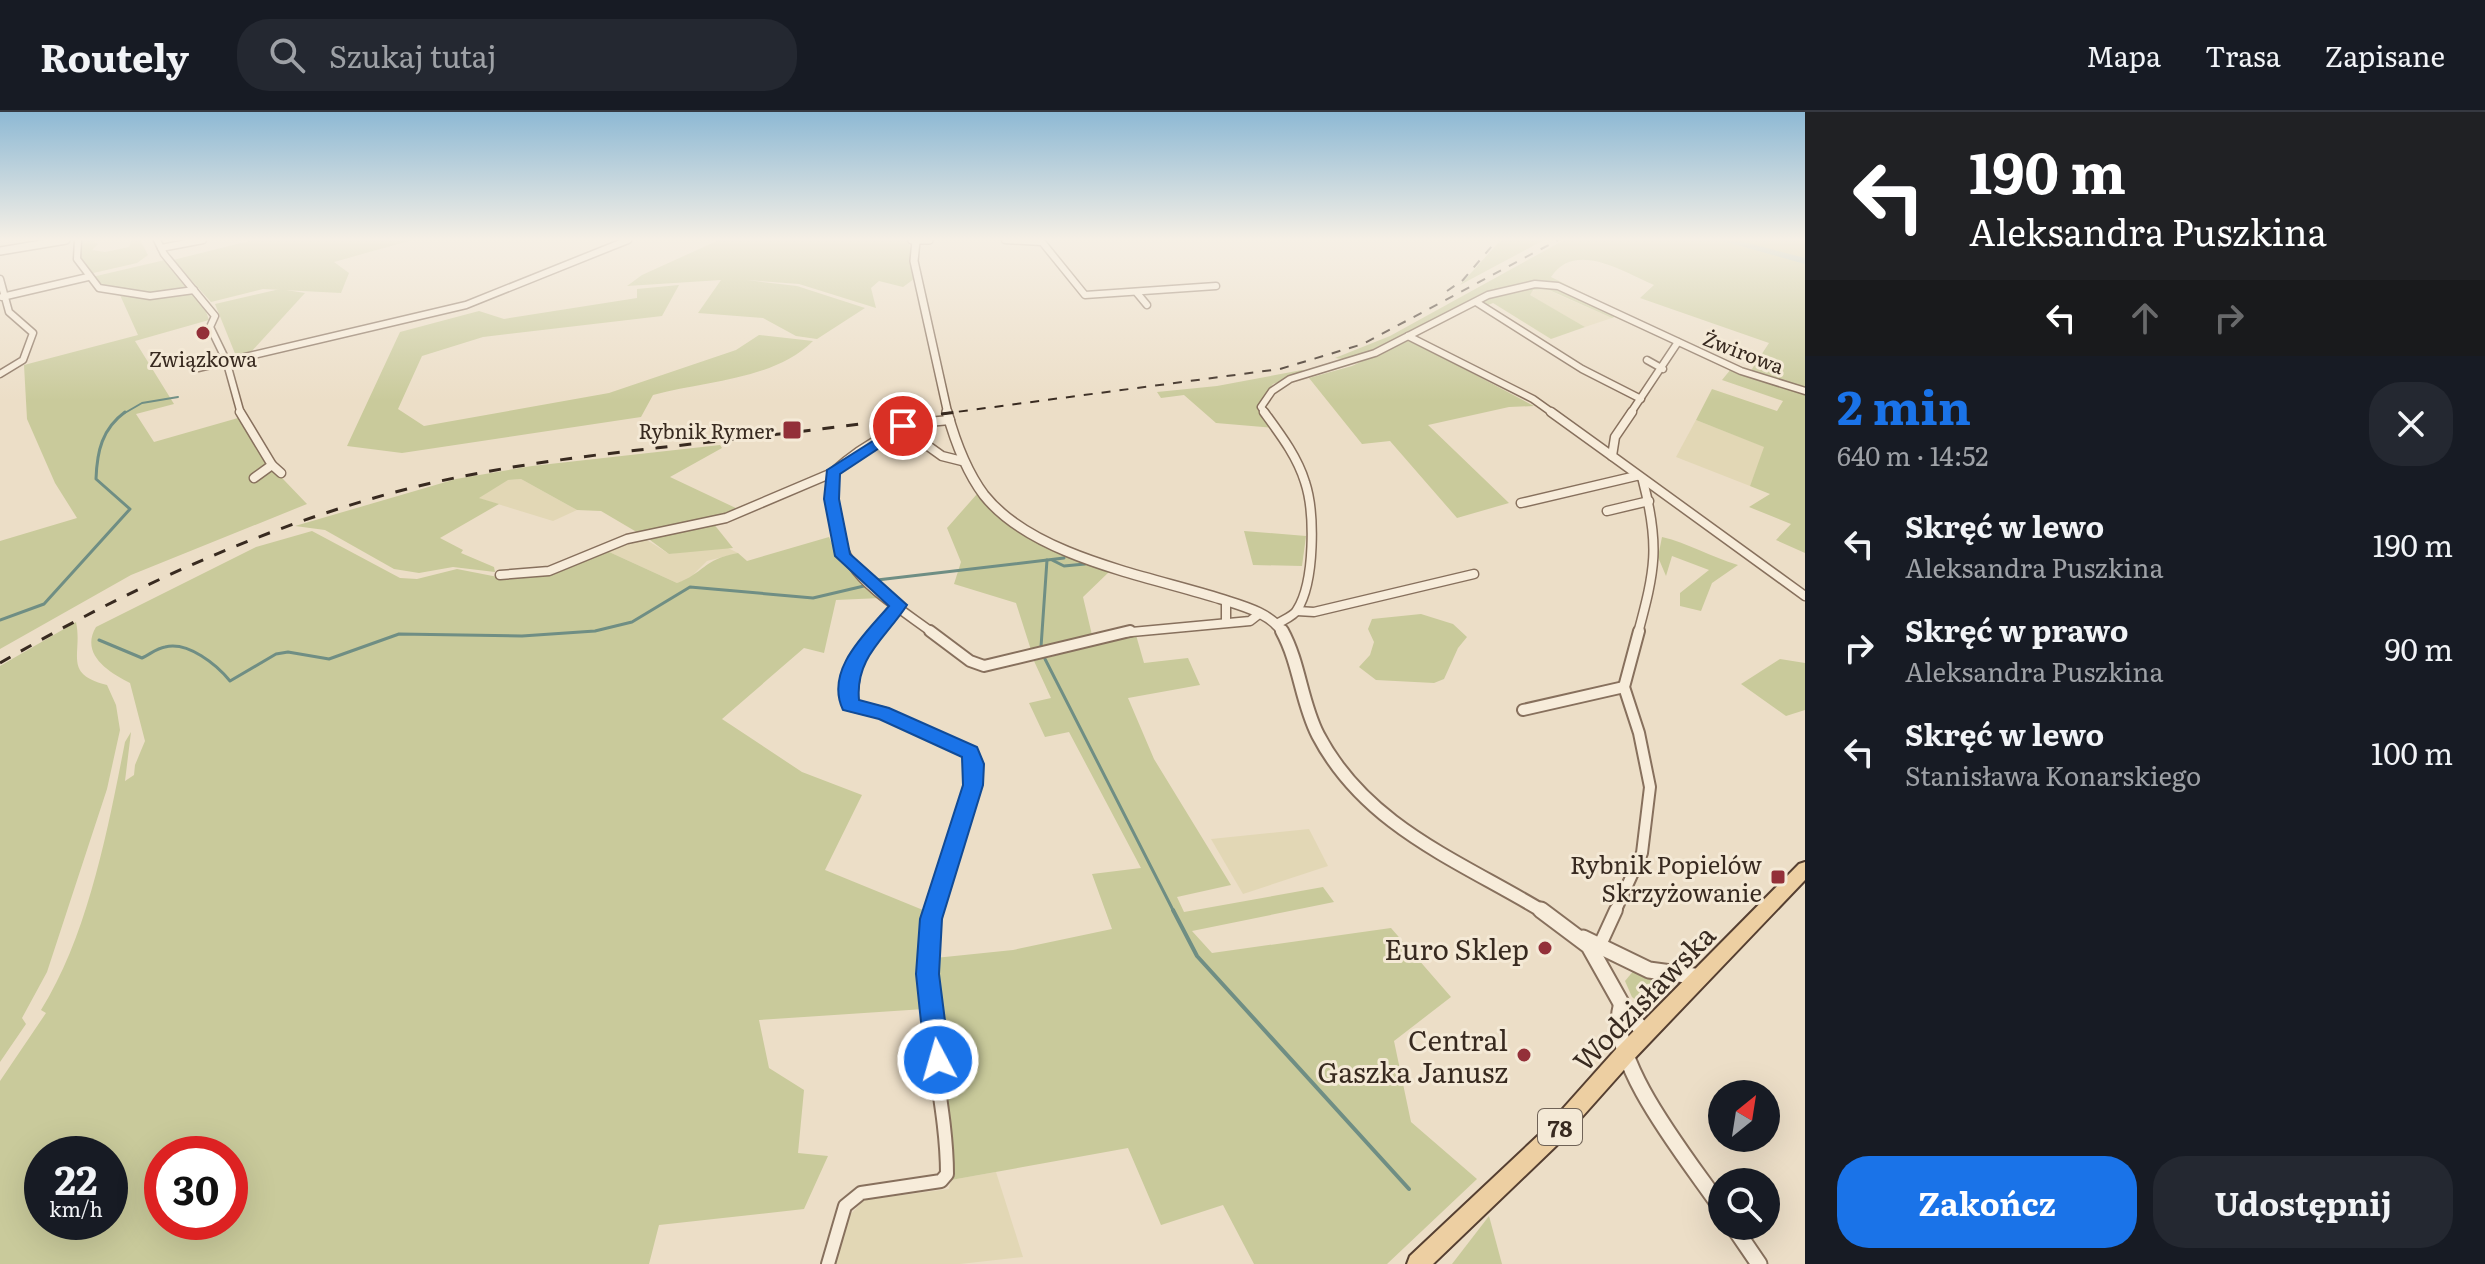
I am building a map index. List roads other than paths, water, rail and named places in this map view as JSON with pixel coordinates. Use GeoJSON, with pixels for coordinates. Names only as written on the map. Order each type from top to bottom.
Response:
{"type":"FeatureCollection","features":[{"type":"Feature","properties":{"kind":"main road","name":"Wodzisławska"},"geometry":{"type":"LineString","coordinates":[[1418,1264],[1550,1138],[1624,1055],[1805,869]]}},
{"type":"Feature","properties":{"kind":"street"},"geometry":{"type":"LineString","coordinates":[[124,294],[166,294]]}},
{"type":"Feature","properties":{"kind":"street"},"geometry":{"type":"LineString","coordinates":[[197,294],[215,316],[210,327],[226,360],[243,421],[272,465],[281,473]]}},
{"type":"Feature","properties":{"kind":"street"},"geometry":{"type":"LineString","coordinates":[[198,368],[466,305],[494,294]]}},
{"type":"Feature","properties":{"kind":"street"},"geometry":{"type":"LineString","coordinates":[[921,294],[962,461],[988,499],[1041,537],[1098,562],[1259,614],[1277,624],[1284,634],[1311,721],[1340,771],[1360,794],[1400,828],[1598,949],[1649,970],[1701,977]]}},
{"type":"Feature","properties":{"kind":"street"},"geometry":{"type":"LineString","coordinates":[[1084,294],[1117,294]]}},
{"type":"Feature","properties":{"kind":"street"},"geometry":{"type":"LineString","coordinates":[[1138,294],[1147,305]]}},
{"type":"Feature","properties":{"kind":"street","name":"Żwirowa"},"geometry":{"type":"LineString","coordinates":[[1476,302],[1497,294]]}},
{"type":"Feature","properties":{"kind":"street","name":"Żwirowa"},"geometry":{"type":"LineString","coordinates":[[1575,294],[1741,371],[1805,391]]}},
{"type":"Feature","properties":{"kind":"street"},"geometry":{"type":"LineString","coordinates":[[0,374],[19,368],[27,359],[33,333],[9,312],[2,297]]}},
{"type":"Feature","properties":{"kind":"street"},"geometry":{"type":"LineString","coordinates":[[1297,611],[1308,575],[1313,512],[1305,480],[1292,452],[1261,407],[1282,383],[1354,361],[1408,336],[1429,322],[1476,302],[1582,369],[1641,399]]}},
{"type":"Feature","properties":{"kind":"street"},"geometry":{"type":"LineString","coordinates":[[1408,336],[1533,399],[1805,596]]}},
{"type":"Feature","properties":{"kind":"street"},"geometry":{"type":"LineString","coordinates":[[1612,456],[1615,437],[1663,369],[1678,342]]}},
{"type":"Feature","properties":{"kind":"street"},"geometry":{"type":"LineString","coordinates":[[1647,360],[1663,369]]}},
{"type":"Feature","properties":{"kind":"street"},"geometry":{"type":"LineString","coordinates":[[500,575],[549,571],[627,539],[726,518],[772,502],[832,473],[900,426],[950,420]]}},
{"type":"Feature","properties":{"kind":"street"},"geometry":{"type":"LineString","coordinates":[[900,426],[942,456],[962,461]]}},
{"type":"Feature","properties":{"kind":"street"},"geometry":{"type":"LineString","coordinates":[[254,478],[272,465]]}},
{"type":"Feature","properties":{"kind":"street"},"geometry":{"type":"LineString","coordinates":[[832,473],[832,499],[843,556],[970,661],[984,666],[1140,629],[1250,621],[1259,614]]}},
{"type":"Feature","properties":{"kind":"street"},"geometry":{"type":"LineString","coordinates":[[1640,479],[1655,528],[1655,571],[1624,687],[1639,733],[1650,787],[1642,853],[1598,949],[1627,1018],[1645,1033]]}},
{"type":"Feature","properties":{"kind":"street"},"geometry":{"type":"LineString","coordinates":[[1521,503],[1640,479]]}},
{"type":"Feature","properties":{"kind":"street"},"geometry":{"type":"LineString","coordinates":[[1607,511],[1649,501]]}},
{"type":"Feature","properties":{"kind":"street"},"geometry":{"type":"LineString","coordinates":[[1277,624],[1297,611],[1314,612],[1474,574]]}},
{"type":"Feature","properties":{"kind":"street"},"geometry":{"type":"LineString","coordinates":[[1226,603],[1226,622]]}},
{"type":"Feature","properties":{"kind":"street"},"geometry":{"type":"LineString","coordinates":[[828,1264],[837,1226],[845,1206],[853,1199],[861,1193],[941,1181],[947,1174],[947,1146],[928,974],[931,919],[973,785],[974,764],[970,752],[883,713],[850,705],[848,686],[855,658],[899,605]]}},
{"type":"Feature","properties":{"kind":"street"},"geometry":{"type":"LineString","coordinates":[[1523,710],[1624,687]]}},
{"type":"Feature","properties":{"kind":"street"},"geometry":{"type":"LineString","coordinates":[[1621,1007],[1617,1021],[1629,1070],[1708,1188]]}},
{"type":"Feature","properties":{"kind":"street"},"geometry":{"type":"LineString","coordinates":[[1743,1240],[1759,1264]]}},
{"type":"Feature","properties":{"kind":"waterway"},"geometry":{"type":"LineString","coordinates":[[123,414],[142,403],[178,397]]}},
{"type":"Feature","properties":{"kind":"waterway"},"geometry":{"type":"LineString","coordinates":[[0,620],[44,604],[130,509],[96,479],[102,441],[125,412]]}},
{"type":"Feature","properties":{"kind":"waterway"},"geometry":{"type":"LineString","coordinates":[[1047,560],[1064,558]]}},
{"type":"Feature","properties":{"kind":"waterway"},"geometry":{"type":"LineString","coordinates":[[877,580],[1047,560]]}},
{"type":"Feature","properties":{"kind":"waterway"},"geometry":{"type":"LineString","coordinates":[[1041,647],[1047,560]]}},
{"type":"Feature","properties":{"kind":"waterway"},"geometry":{"type":"LineString","coordinates":[[1052,560],[1064,566],[1085,564]]}},
{"type":"Feature","properties":{"kind":"waterway"},"geometry":{"type":"LineString","coordinates":[[99,640],[142,658],[162,648],[183,648],[210,662],[230,681],[276,654],[288,652],[329,659],[399,634],[522,636],[595,631],[632,622],[690,587],[813,598],[864,586]]}},
{"type":"Feature","properties":{"kind":"waterway"},"geometry":{"type":"LineString","coordinates":[[1045,659],[1174,912]]}},
{"type":"Feature","properties":{"kind":"waterway"},"geometry":{"type":"LineString","coordinates":[[1173,910],[1197,956],[1409,1189]]}},
{"type":"Feature","properties":{"kind":"railway"},"geometry":{"type":"LineString","coordinates":[[942,414],[1280,369],[1363,344],[1457,294]]}},
{"type":"Feature","properties":{"kind":"railway"},"geometry":{"type":"LineString","coordinates":[[942,414],[957,412]]}},
{"type":"Feature","properties":{"kind":"railway"},"geometry":{"type":"LineString","coordinates":[[0,663],[141,588],[237,545],[388,494],[467,475],[548,462],[942,414]]}},
{"type":"Feature","properties":{"kind":"place","name":"Związkowa"},"geometry":{"type":"Point","coordinates":[203,333]}},
{"type":"Feature","properties":{"kind":"place","name":"Rybnik Rymer"},"geometry":{"type":"Point","coordinates":[792,430]}},
{"type":"Feature","properties":{"kind":"place","name":"Rybnik Popielów Skrzyżowanie"},"geometry":{"type":"Point","coordinates":[1778,877]}},
{"type":"Feature","properties":{"kind":"place","name":"Euro Sklep"},"geometry":{"type":"Point","coordinates":[1545,948]}},
{"type":"Feature","properties":{"kind":"place","name":"Central Gaszka Janusz"},"geometry":{"type":"Point","coordinates":[1524,1055]}}]}
